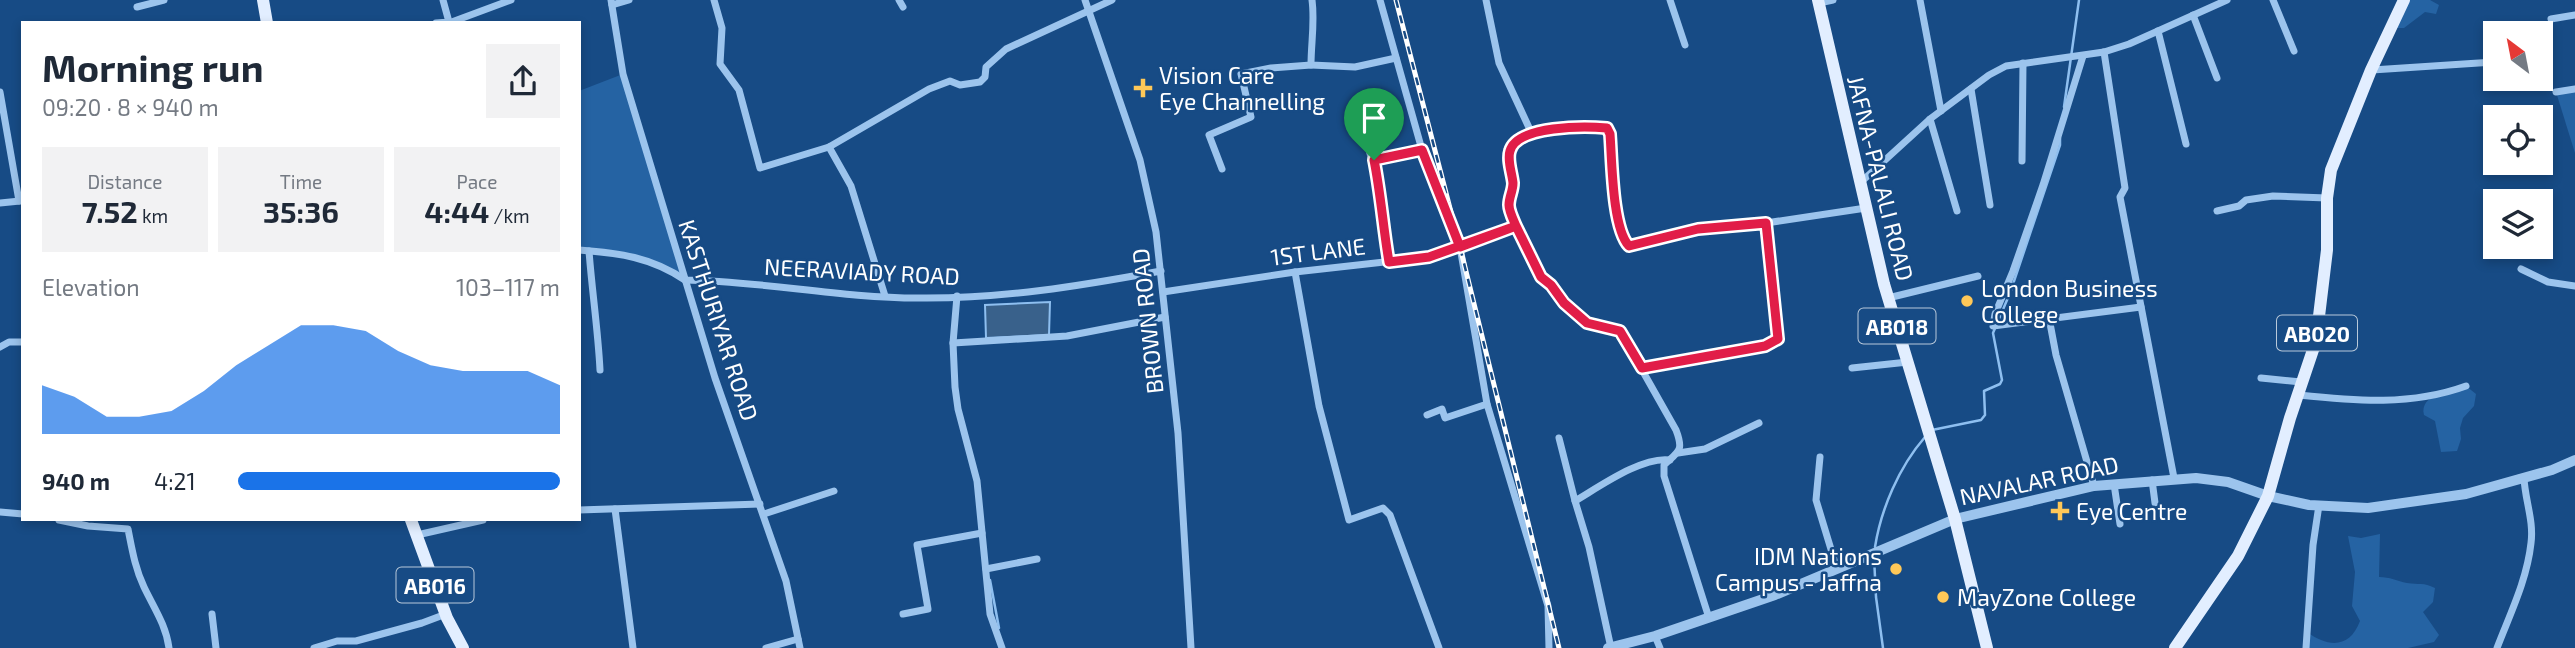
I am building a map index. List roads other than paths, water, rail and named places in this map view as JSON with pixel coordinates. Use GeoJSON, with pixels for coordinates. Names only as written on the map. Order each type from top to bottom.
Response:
{"type":"FeatureCollection","features":[{"type":"Feature","properties":{"kind":"main road"},"geometry":{"type":"LineString","coordinates":[[263,0],[267,21]]}},
{"type":"Feature","properties":{"kind":"main road","name":"AB020"},"geometry":{"type":"LineString","coordinates":[[2175,648],[2238,556],[2268,496],[2316,341],[2327,250],[2327,198],[2335,156],[2403,0]]}},
{"type":"Feature","properties":{"kind":"main road","name":"JAFNA-PALALI ROAD"},"geometry":{"type":"LineString","coordinates":[[1818,1],[1888,298],[1930,430],[1987,648]]}},
{"type":"Feature","properties":{"kind":"main road","name":"AB016"},"geometry":{"type":"LineString","coordinates":[[411,521],[446,614],[463,648]]}},
{"type":"Feature","properties":{"kind":"street"},"geometry":{"type":"LineString","coordinates":[[137,7],[164,0]]}},
{"type":"Feature","properties":{"kind":"street"},"geometry":{"type":"LineString","coordinates":[[443,0],[449,21]]}},
{"type":"Feature","properties":{"kind":"street"},"geometry":{"type":"LineString","coordinates":[[452,21],[512,0]]}},
{"type":"Feature","properties":{"kind":"street"},"geometry":{"type":"LineString","coordinates":[[612,3],[629,0]]}},
{"type":"Feature","properties":{"kind":"street"},"geometry":{"type":"LineString","coordinates":[[714,0],[722,28],[720,64],[739,90],[760,168],[829,147],[929,89],[950,81],[960,85],[980,82],[985,77],[986,67],[1006,49],[1112,0]]}},
{"type":"Feature","properties":{"kind":"street","name":"BROWN ROAD"},"geometry":{"type":"LineString","coordinates":[[1085,0],[1140,160],[1156,232],[1178,433],[1191,648]]}},
{"type":"Feature","properties":{"kind":"street"},"geometry":{"type":"LineString","coordinates":[[1311,65],[1314,18],[1312,0]]}},
{"type":"Feature","properties":{"kind":"street"},"geometry":{"type":"LineString","coordinates":[[1380,0],[1422,150],[1460,247],[1487,404],[1548,606],[1549,648]]}},
{"type":"Feature","properties":{"kind":"street"},"geometry":{"type":"LineString","coordinates":[[1486,0],[1499,62],[1531,134]]}},
{"type":"Feature","properties":{"kind":"street"},"geometry":{"type":"LineString","coordinates":[[1670,0],[1685,44]]}},
{"type":"Feature","properties":{"kind":"street"},"geometry":{"type":"LineString","coordinates":[[1818,1],[1833,0]]}},
{"type":"Feature","properties":{"kind":"street"},"geometry":{"type":"LineString","coordinates":[[1920,0],[1941,111]]}},
{"type":"Feature","properties":{"kind":"street"},"geometry":{"type":"LineString","coordinates":[[1860,183],[1930,119],[2006,66],[2104,52],[2227,0]]}},
{"type":"Feature","properties":{"kind":"street"},"geometry":{"type":"LineString","coordinates":[[2273,0],[2294,51]]}},
{"type":"Feature","properties":{"kind":"street","name":"KASTHURIYAR ROAD"},"geometry":{"type":"LineString","coordinates":[[612,3],[623,74],[715,378],[786,581],[800,648]]}},
{"type":"Feature","properties":{"kind":"street"},"geometry":{"type":"LineString","coordinates":[[2193,15],[2217,78]]}},
{"type":"Feature","properties":{"kind":"street"},"geometry":{"type":"LineString","coordinates":[[2551,19],[2575,15]]}},
{"type":"Feature","properties":{"kind":"street"},"geometry":{"type":"LineString","coordinates":[[2158,31],[2186,144]]}},
{"type":"Feature","properties":{"kind":"street"},"geometry":{"type":"LineString","coordinates":[[2104,52],[2125,188],[2120,197],[2174,478]]}},
{"type":"Feature","properties":{"kind":"street"},"geometry":{"type":"LineString","coordinates":[[2083,56],[2043,185],[1995,314],[1993,326],[2141,307]]}},
{"type":"Feature","properties":{"kind":"street"},"geometry":{"type":"LineString","coordinates":[[1223,169],[1209,135],[1251,117],[1241,74],[1271,68],[1311,65],[1355,66],[1395,58]]}},
{"type":"Feature","properties":{"kind":"street"},"geometry":{"type":"LineString","coordinates":[[2022,161],[2023,63]]}},
{"type":"Feature","properties":{"kind":"street"},"geometry":{"type":"LineString","coordinates":[[2371,70],[2483,63]]}},
{"type":"Feature","properties":{"kind":"street"},"geometry":{"type":"LineString","coordinates":[[1970,89],[1990,205]]}},
{"type":"Feature","properties":{"kind":"street"},"geometry":{"type":"LineString","coordinates":[[2556,92],[2575,89]]}},
{"type":"Feature","properties":{"kind":"street"},"geometry":{"type":"LineString","coordinates":[[0,92],[21,202],[0,203]]}},
{"type":"Feature","properties":{"kind":"street"},"geometry":{"type":"LineString","coordinates":[[1930,119],[1956,211]]}},
{"type":"Feature","properties":{"kind":"street"},"geometry":{"type":"LineString","coordinates":[[1362,122],[1374,160],[1382,201],[1381,211],[1389,262]]}},
{"type":"Feature","properties":{"kind":"street"},"geometry":{"type":"LineString","coordinates":[[1678,453],[1680,441],[1676,430],[1620,331],[1596,326],[1581,319],[1541,277],[1509,206],[1513,191],[1509,153],[1513,145],[1531,134],[1553,129],[1590,126],[1609,131],[1617,210],[1623,239],[1629,246],[1698,229],[1766,223],[1866,208]]}},
{"type":"Feature","properties":{"kind":"street"},"geometry":{"type":"LineString","coordinates":[[829,147],[851,186],[885,296]]}},
{"type":"Feature","properties":{"kind":"street"},"geometry":{"type":"LineString","coordinates":[[1374,160],[1422,150]]}},
{"type":"Feature","properties":{"kind":"street"},"geometry":{"type":"LineString","coordinates":[[2217,211],[2239,206],[2246,200],[2273,196],[2327,198]]}},
{"type":"Feature","properties":{"kind":"street"},"geometry":{"type":"LineString","coordinates":[[1642,368],[1765,346],[1778,339],[1766,223]]}},
{"type":"Feature","properties":{"kind":"street","name":"1ST LANE"},"geometry":{"type":"LineString","coordinates":[[1163,292],[1295,272],[1429,257],[1516,226]]}},
{"type":"Feature","properties":{"kind":"street"},"geometry":{"type":"LineString","coordinates":[[581,250],[623,253],[666,267],[685,280]]}},
{"type":"Feature","properties":{"kind":"street"},"geometry":{"type":"LineString","coordinates":[[589,251],[592,294],[598,317],[600,370]]}},
{"type":"Feature","properties":{"kind":"street"},"geometry":{"type":"LineString","coordinates":[[2521,269],[2548,282],[2575,286]]}},
{"type":"Feature","properties":{"kind":"street","name":"NEERAVIADY ROAD"},"geometry":{"type":"LineString","coordinates":[[685,280],[919,298],[1019,295],[1161,271]]}},
{"type":"Feature","properties":{"kind":"street"},"geometry":{"type":"LineString","coordinates":[[1295,272],[1319,406],[1349,520],[1382,508],[1390,515],[1439,648]]}},
{"type":"Feature","properties":{"kind":"street"},"geometry":{"type":"LineString","coordinates":[[1888,298],[1978,276]]}},
{"type":"Feature","properties":{"kind":"street"},"geometry":{"type":"LineString","coordinates":[[957,296],[953,343],[958,409],[977,481],[990,614],[1002,648]]}},
{"type":"Feature","properties":{"kind":"street"},"geometry":{"type":"LineString","coordinates":[[953,343],[1067,336],[1165,317]]}},
{"type":"Feature","properties":{"kind":"street"},"geometry":{"type":"LineString","coordinates":[[2049,318],[2056,355],[2094,486]]}},
{"type":"Feature","properties":{"kind":"street"},"geometry":{"type":"LineString","coordinates":[[0,347],[9,342],[21,341]]}},
{"type":"Feature","properties":{"kind":"street"},"geometry":{"type":"LineString","coordinates":[[1852,368],[1908,362]]}},
{"type":"Feature","properties":{"kind":"street"},"geometry":{"type":"LineString","coordinates":[[2261,378],[2350,401],[2430,397],[2466,386]]}},
{"type":"Feature","properties":{"kind":"street"},"geometry":{"type":"LineString","coordinates":[[1426,415],[1442,409],[1445,418],[1487,404]]}},
{"type":"Feature","properties":{"kind":"street"},"geometry":{"type":"LineString","coordinates":[[1709,618],[1664,476],[1664,465],[1678,453],[1705,449],[1759,422]]}},
{"type":"Feature","properties":{"kind":"street"},"geometry":{"type":"LineString","coordinates":[[1559,438],[1589,547],[1610,648]]}},
{"type":"Feature","properties":{"kind":"street"},"geometry":{"type":"LineString","coordinates":[[1820,457],[1816,500],[1837,569]]}},
{"type":"Feature","properties":{"kind":"street"},"geometry":{"type":"LineString","coordinates":[[1575,501],[1637,467],[1651,461],[1670,460]]}},
{"type":"Feature","properties":{"kind":"street","name":"NAVALAR ROAD"},"geometry":{"type":"LineString","coordinates":[[1610,648],[1655,636],[1775,595],[1955,519],[2094,486],[2196,478],[2228,482],[2268,496],[2309,505],[2368,508],[2466,494],[2575,460]]}},
{"type":"Feature","properties":{"kind":"street"},"geometry":{"type":"LineString","coordinates":[[2497,648],[2518,595],[2532,542],[2524,478]]}},
{"type":"Feature","properties":{"kind":"street"},"geometry":{"type":"LineString","coordinates":[[2152,480],[2155,503]]}},
{"type":"Feature","properties":{"kind":"street"},"geometry":{"type":"LineString","coordinates":[[2114,484],[2120,524]]}},
{"type":"Feature","properties":{"kind":"street"},"geometry":{"type":"LineString","coordinates":[[764,514],[834,491]]}},
{"type":"Feature","properties":{"kind":"street"},"geometry":{"type":"LineString","coordinates":[[581,510],[760,504]]}},
{"type":"Feature","properties":{"kind":"street"},"geometry":{"type":"LineString","coordinates":[[2306,648],[2313,545],[2319,505]]}},
{"type":"Feature","properties":{"kind":"street"},"geometry":{"type":"LineString","coordinates":[[615,509],[633,648]]}},
{"type":"Feature","properties":{"kind":"street"},"geometry":{"type":"LineString","coordinates":[[0,512],[21,514]]}},
{"type":"Feature","properties":{"kind":"street"},"geometry":{"type":"LineString","coordinates":[[65,521],[128,529]]}},
{"type":"Feature","properties":{"kind":"street"},"geometry":{"type":"LineString","coordinates":[[128,521],[135,564],[157,610],[169,648]]}},
{"type":"Feature","properties":{"kind":"street"},"geometry":{"type":"LineString","coordinates":[[417,536],[478,521]]}},
{"type":"Feature","properties":{"kind":"street"},"geometry":{"type":"LineString","coordinates":[[903,614],[928,609],[917,545],[982,533]]}},
{"type":"Feature","properties":{"kind":"street"},"geometry":{"type":"LineString","coordinates":[[986,569],[1037,559]]}},
{"type":"Feature","properties":{"kind":"street"},"geometry":{"type":"LineString","coordinates":[[212,614],[216,648]]}},
{"type":"Feature","properties":{"kind":"street"},"geometry":{"type":"LineString","coordinates":[[314,648],[337,641],[356,641],[446,614]]}},
{"type":"Feature","properties":{"kind":"street"},"geometry":{"type":"LineString","coordinates":[[1655,636],[1660,648]]}},
{"type":"Feature","properties":{"kind":"street"},"geometry":{"type":"LineString","coordinates":[[766,648],[798,639]]}},
{"type":"Feature","properties":{"kind":"waterway"},"geometry":{"type":"LineString","coordinates":[[2064,107],[2079,0]]}},
{"type":"Feature","properties":{"kind":"waterway"},"geometry":{"type":"LineString","coordinates":[[1932,430],[1981,420],[1985,415],[1984,391],[2000,384],[2002,380],[1993,333],[2010,293],[2060,145],[2060,138]]}},
{"type":"Feature","properties":{"kind":"waterway"},"geometry":{"type":"LineString","coordinates":[[1875,547],[1882,518],[1899,475],[1925,437]]}},
{"type":"Feature","properties":{"kind":"waterway"},"geometry":{"type":"LineString","coordinates":[[1874,557],[1883,648]]}},
{"type":"Feature","properties":{"kind":"waterway"},"geometry":{"type":"LineString","coordinates":[[990,580],[999,628]]}},
{"type":"Feature","properties":{"kind":"railway"},"geometry":{"type":"LineString","coordinates":[[1396,0],[1559,648]]}},
{"type":"Feature","properties":{"kind":"place","name":"Vision Care Eye Channelling"},"geometry":{"type":"Point","coordinates":[1143,88]}},
{"type":"Feature","properties":{"kind":"place","name":"London Business College"},"geometry":{"type":"Point","coordinates":[1967,301]}},
{"type":"Feature","properties":{"kind":"place","name":"Eye Centre"},"geometry":{"type":"Point","coordinates":[2060,511]}},
{"type":"Feature","properties":{"kind":"place","name":"IDM Nations Campus - Jaffna"},"geometry":{"type":"Point","coordinates":[1896,569]}},
{"type":"Feature","properties":{"kind":"place","name":"MayZone College"},"geometry":{"type":"Point","coordinates":[1943,597]}}]}
